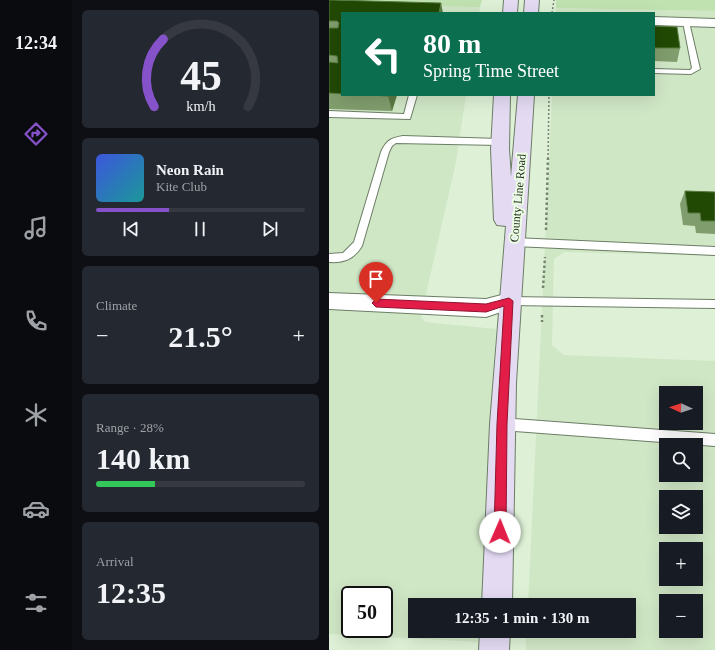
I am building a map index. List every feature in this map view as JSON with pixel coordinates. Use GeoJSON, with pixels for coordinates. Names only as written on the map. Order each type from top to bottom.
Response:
{"type":"FeatureCollection","features":[{"type":"Feature","properties":{"kind":"main road"},"geometry":{"type":"LineString","coordinates":[[510,12],[511,0]]}},
{"type":"Feature","properties":{"kind":"main road"},"geometry":{"type":"LineString","coordinates":[[531,12],[532,0]]}},
{"type":"Feature","properties":{"kind":"main road","name":"County Line Road"},"geometry":{"type":"LineString","coordinates":[[502,96],[500,142],[509,301]]}},
{"type":"Feature","properties":{"kind":"main road","name":"County Line Road"},"geometry":{"type":"LineString","coordinates":[[497,598],[500,562],[502,424],[509,301],[526,96]]}},
{"type":"Feature","properties":{"kind":"main road"},"geometry":{"type":"LineString","coordinates":[[494,650],[495,638]]}},
{"type":"Feature","properties":{"kind":"street"},"geometry":{"type":"LineString","coordinates":[[655,21],[715,23]]}},
{"type":"Feature","properties":{"kind":"street"},"geometry":{"type":"LineString","coordinates":[[329,301],[486,308],[509,301]]}},
{"type":"Feature","properties":{"kind":"lane"},"geometry":{"type":"LineString","coordinates":[[655,71],[691,72],[696,69],[686,22]]}},
{"type":"Feature","properties":{"kind":"lane"},"geometry":{"type":"LineString","coordinates":[[329,114],[407,117],[413,96]]}},
{"type":"Feature","properties":{"kind":"lane"},"geometry":{"type":"LineString","coordinates":[[329,258],[347,257],[354,252],[359,243],[385,152],[389,144],[394,140],[413,138],[500,142]]}},
{"type":"Feature","properties":{"kind":"lane"},"geometry":{"type":"LineString","coordinates":[[514,242],[715,251]]}},
{"type":"Feature","properties":{"kind":"lane"},"geometry":{"type":"LineString","coordinates":[[509,301],[715,304]]}},
{"type":"Feature","properties":{"kind":"lane"},"geometry":{"type":"LineString","coordinates":[[502,424],[715,440]]}},
{"type":"Feature","properties":{"kind":"path"},"geometry":{"type":"LineString","coordinates":[[552,12],[554,0]]}},
{"type":"Feature","properties":{"kind":"path"},"geometry":{"type":"LineString","coordinates":[[542,322],[549,96]]}},
{"type":"Feature","properties":{"kind":"shaded area"},"geometry":{"type":"Polygon","coordinates":[[[329,0],[482,0],[480,7],[329,5],[329,0]]]}},
{"type":"Feature","properties":{"kind":"shaded area"},"geometry":{"type":"Polygon","coordinates":[[[556,0],[715,0],[715,11],[556,8],[556,0]]]}},
{"type":"Feature","properties":{"kind":"shaded area"},"geometry":{"type":"Polygon","coordinates":[[[329,5],[480,7],[479,12],[341,12],[341,96],[466,96],[456,162],[421,316],[425,322],[496,329],[490,424],[485,562],[482,598],[408,598],[408,638],[478,638],[478,642],[393,637],[393,586],[341,586],[341,635],[329,634],[329,5]]]}},
{"type":"Feature","properties":{"kind":"shaded area"},"geometry":{"type":"Polygon","coordinates":[[[556,8],[715,11],[715,256],[564,252],[554,259],[552,345],[564,355],[715,361],[715,650],[526,650],[526,638],[636,638],[636,598],[528,598],[552,96],[655,96],[655,12],[556,12],[556,8]]]}},
{"type":"Feature","properties":{"kind":"building"},"geometry":{"type":"Polygon","coordinates":[[[329,0],[441,3],[439,12],[341,12],[341,94],[329,93],[329,62],[338,63],[337,56],[329,55],[329,28],[338,28],[339,23],[337,21],[329,21],[329,0]]]}},
{"type":"Feature","properties":{"kind":"building"},"geometry":{"type":"Polygon","coordinates":[[[655,26],[677,27],[680,48],[655,48],[655,26]]]}},
{"type":"Feature","properties":{"kind":"building"},"geometry":{"type":"Polygon","coordinates":[[[685,191],[715,192],[715,221],[701,221],[700,213],[688,213],[685,191]]]}},
{"type":"Feature","properties":{"kind":"route"},"geometry":{"type":"LineString","coordinates":[[376,303],[486,308],[509,301],[502,424],[500,532]]}}]}
